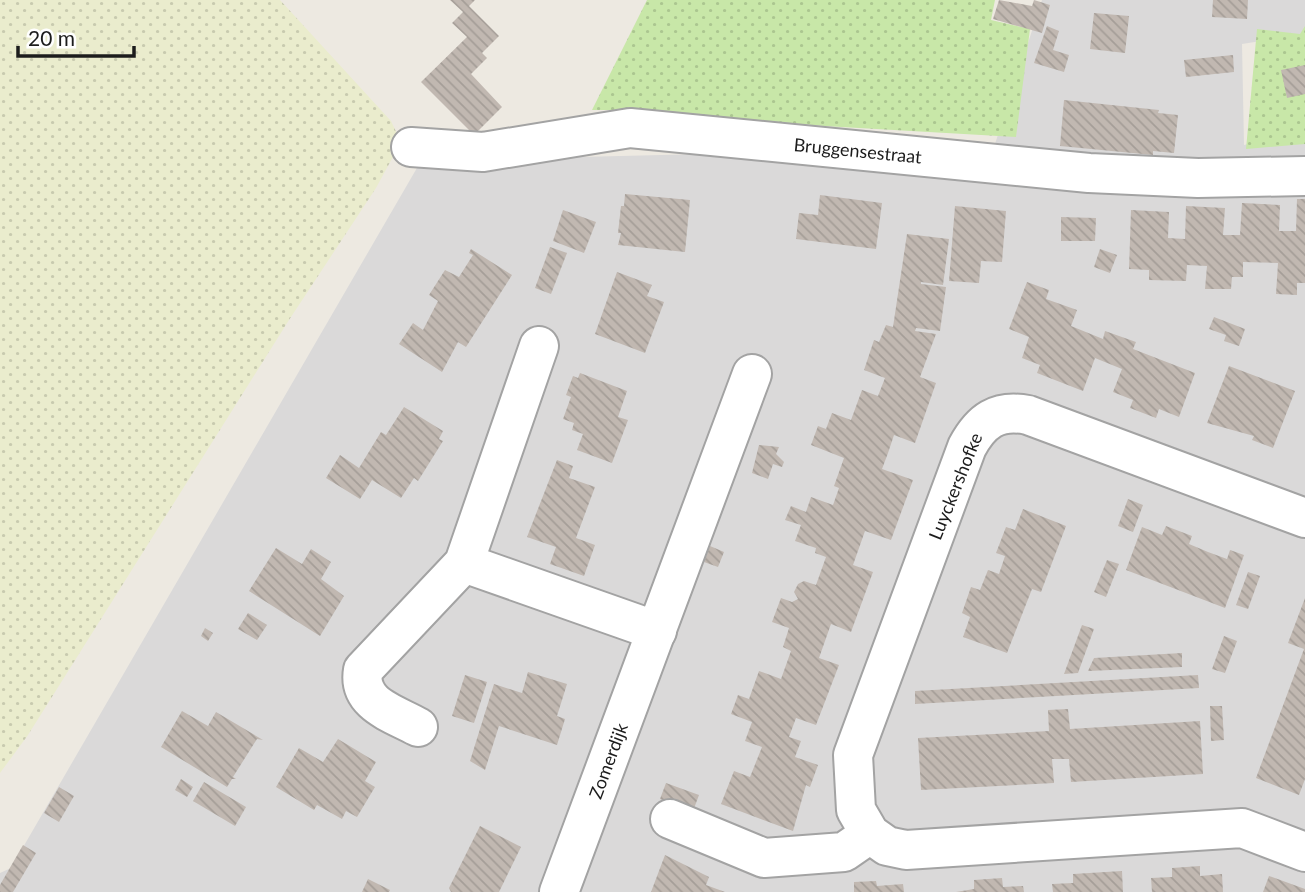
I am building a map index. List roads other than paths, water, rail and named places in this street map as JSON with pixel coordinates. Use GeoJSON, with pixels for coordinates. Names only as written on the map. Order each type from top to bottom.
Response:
{"type":"FeatureCollection","features":[{"type":"Feature","properties":{"kind":"street","name":"Bruggensestraat"},"geometry":{"type":"LineString","coordinates":[[411,147],[483,152],[630,128],[1089,173],[1198,178],[1305,176]]}},
{"type":"Feature","properties":{"kind":"street"},"geometry":{"type":"LineString","coordinates":[[418,727],[368,699],[361,684],[363,670],[464,563],[539,346]]}},
{"type":"Feature","properties":{"kind":"street","name":"Zomerdijk"},"geometry":{"type":"LineString","coordinates":[[559,892],[752,374]]}},
{"type":"Feature","properties":{"kind":"street","name":"Luyckershofke"},"geometry":{"type":"LineString","coordinates":[[870,834],[856,810],[853,755],[967,447],[978,427],[990,417],[1013,412],[1028,415],[1305,518]]}},
{"type":"Feature","properties":{"kind":"street"},"geometry":{"type":"LineString","coordinates":[[464,563],[657,631]]}},
{"type":"Feature","properties":{"kind":"street"},"geometry":{"type":"LineString","coordinates":[[670,819],[764,858],[844,852],[870,834],[887,846],[906,850],[1242,828],[1305,852]]}}]}
